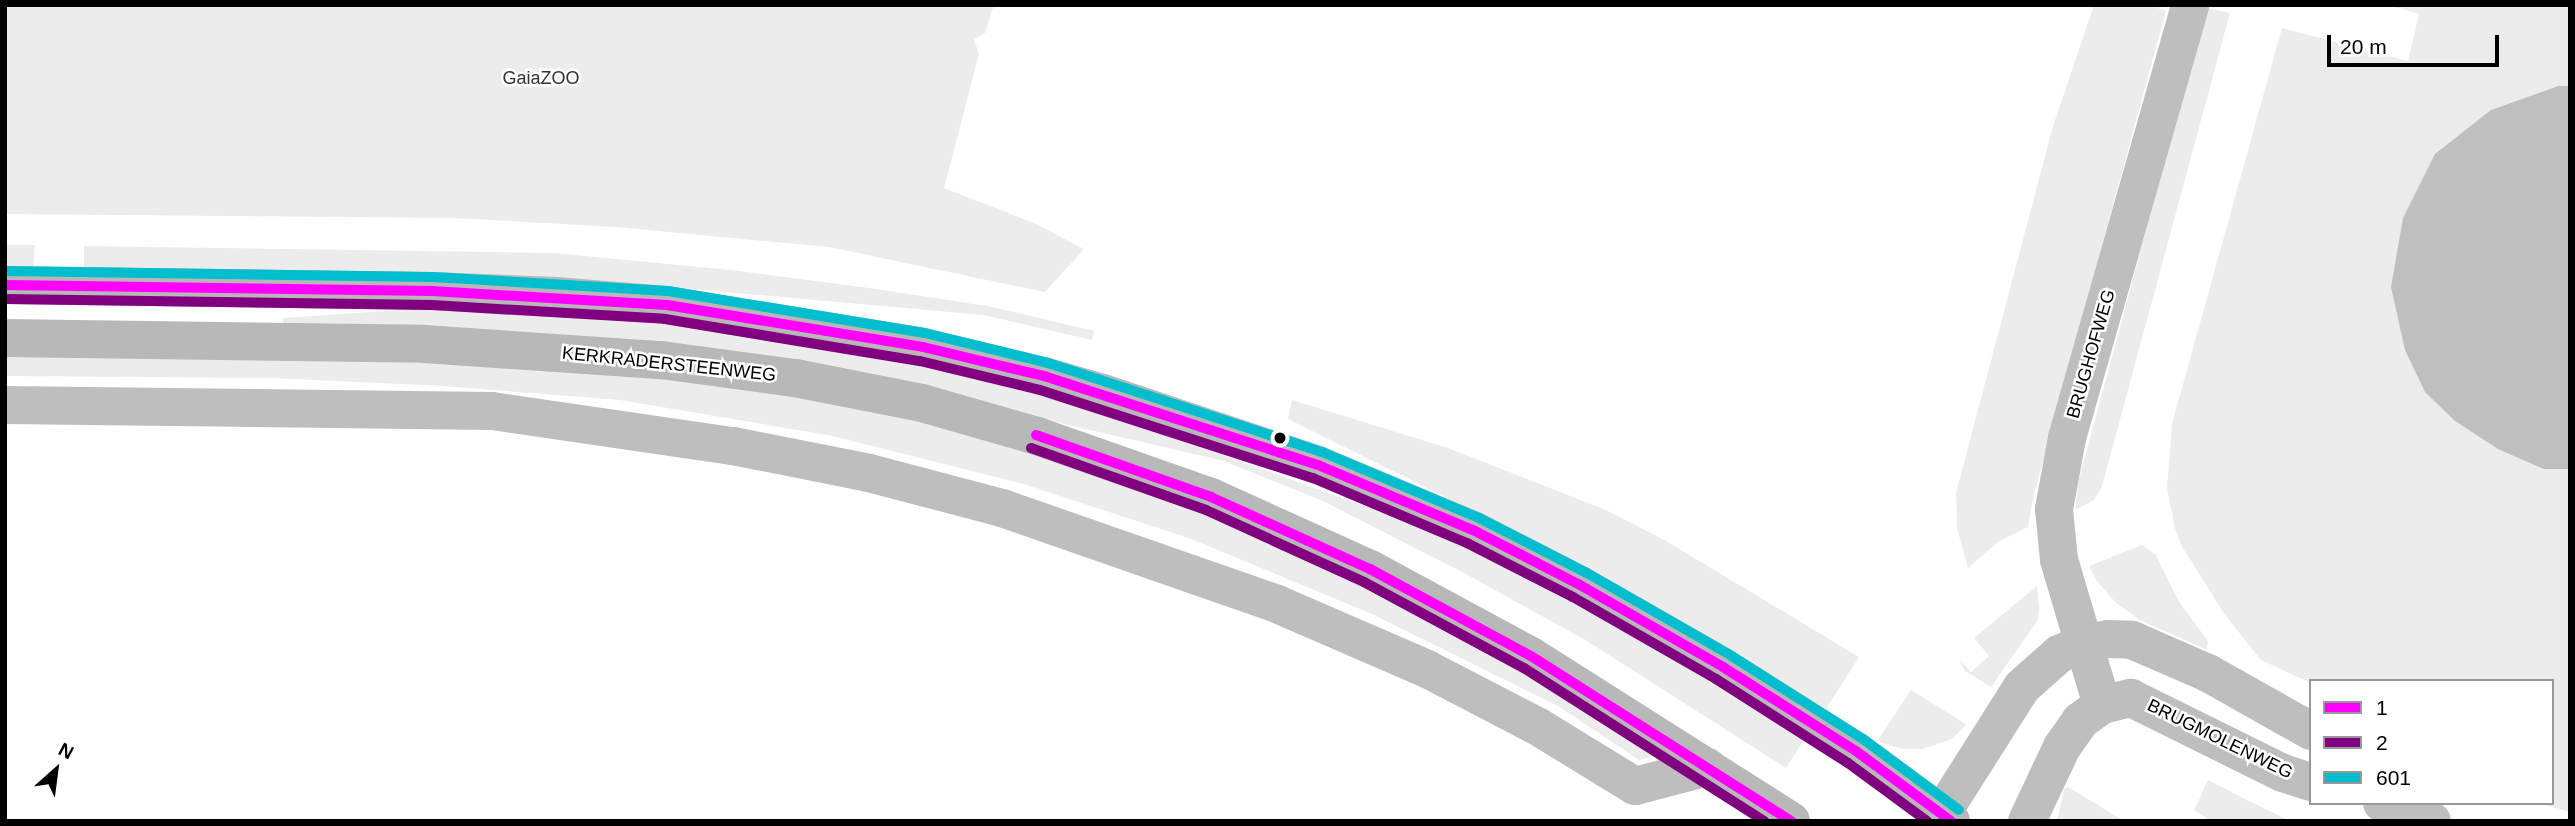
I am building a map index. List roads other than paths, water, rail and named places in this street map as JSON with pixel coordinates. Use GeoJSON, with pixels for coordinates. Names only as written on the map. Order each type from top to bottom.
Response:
{"type":"FeatureCollection","features":[{"type":"Feature","properties":{"kind":"main road"},"geometry":{"type":"LineString","coordinates":[[5,285],[432,291],[556,296],[667,305],[923,347],[1044,376],[1318,465],[1473,530],[1580,584],[1723,667],[1856,751],[1943,818]]}},
{"type":"Feature","properties":{"kind":"main road","name":"KERKRADERSTEENWEG"},"geometry":{"type":"LineString","coordinates":[[5,338],[424,344],[596,355],[727,367],[922,403],[1037,436],[1211,497],[1370,569],[1531,656],[1791,821]]}},
{"type":"Feature","properties":{"kind":"street","name":"BRUGHOFWEG"},"geometry":{"type":"LineString","coordinates":[[2102,705],[2059,560],[2054,509],[2067,438],[2190,5]]}},
{"type":"Feature","properties":{"kind":"street"},"geometry":{"type":"LineString","coordinates":[[5,405],[492,411],[733,446],[869,473],[1002,508],[1299,613],[1379,647],[1482,697],[1635,786],[1708,767]]}},
{"type":"Feature","properties":{"kind":"street"},"geometry":{"type":"LineString","coordinates":[[1943,818],[2022,687],[2059,654],[2082,644],[2108,639],[2133,640],[2208,673],[2309,731]]}},
{"type":"Feature","properties":{"kind":"street","name":"BRUGMOLENWEG"},"geometry":{"type":"LineString","coordinates":[[2102,705],[2131,698],[2140,700],[2283,773],[2309,781]]}},
{"type":"Feature","properties":{"kind":"street"},"geometry":{"type":"LineString","coordinates":[[2027,821],[2062,747],[2080,722],[2102,705]]}},
{"type":"Feature","properties":{"kind":"park label","name":"GaiaZOO"},"geometry":{"type":"Point","coordinates":[541,78]}}]}
